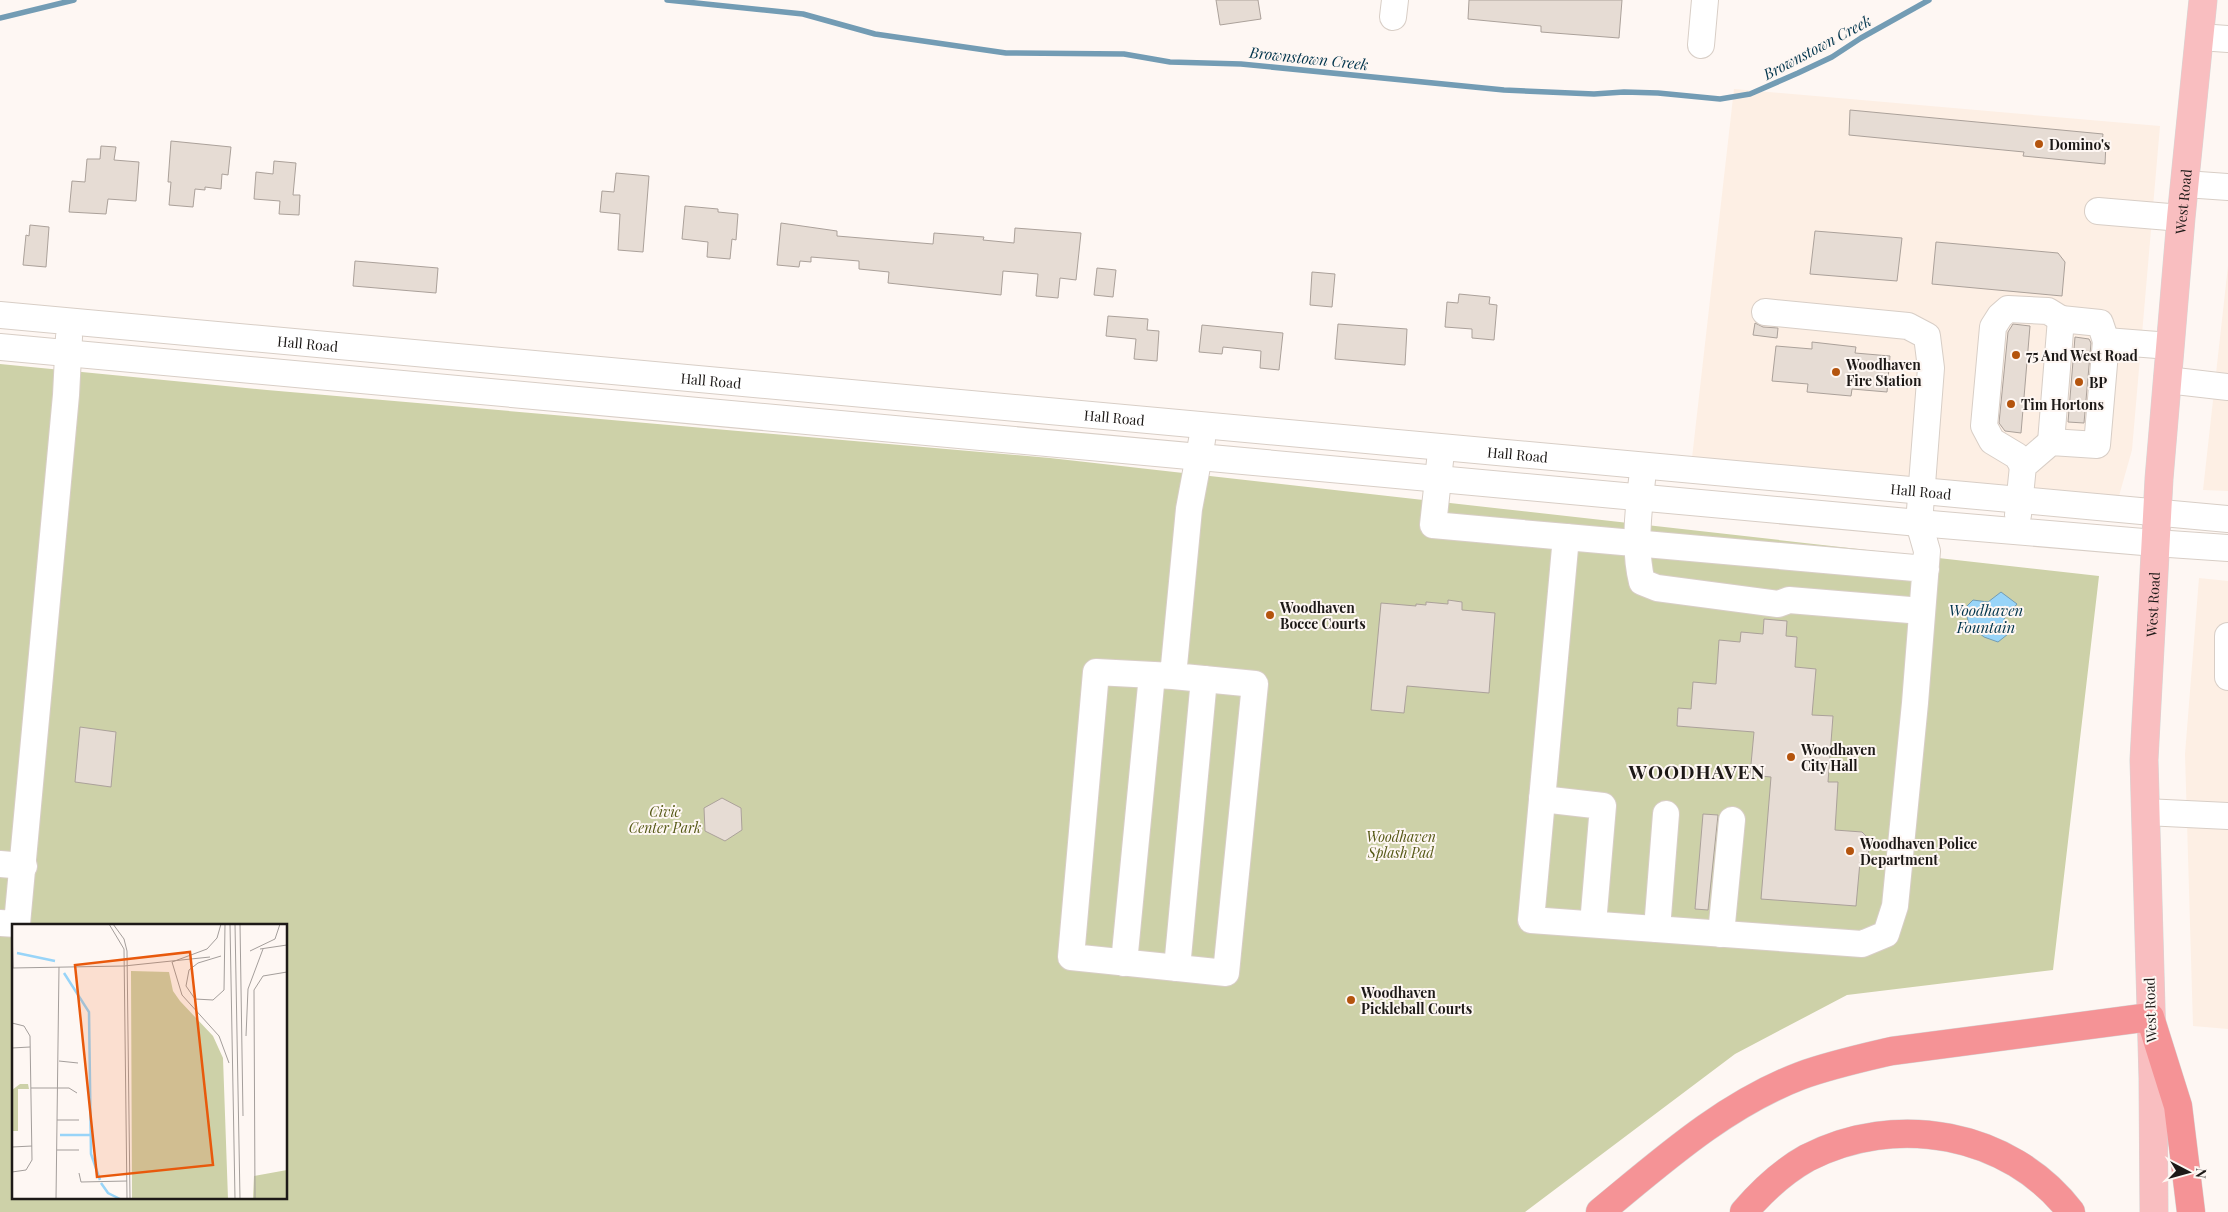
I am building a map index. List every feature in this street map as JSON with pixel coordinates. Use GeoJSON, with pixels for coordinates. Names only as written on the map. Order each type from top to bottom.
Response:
{"type":"FeatureCollection","features":[{"type":"Feature","properties":{"kind":"highway"},"geometry":{"type":"LineString","coordinates":[[1600,1212],[1687,1141],[1729,1112],[1801,1076],[1858,1058],[1901,1049],[2150,1017],[2178,1106],[2191,1212]]}},
{"type":"Feature","properties":{"kind":"highway"},"geometry":{"type":"LineString","coordinates":[[1744,1212],[1772,1182],[1807,1159],[1832,1147],[1865,1137],[1906,1133],[1947,1136],[2000,1154],[2018,1164],[2046,1185],[2071,1212]]}},
{"type":"Feature","properties":{"kind":"main road","name":"West Road"},"geometry":{"type":"LineString","coordinates":[[2154,1212],[2153,1078],[2144,760],[2156,512],[2181,218],[2203,0]]}},
{"type":"Feature","properties":{"kind":"street"},"geometry":{"type":"LineString","coordinates":[[1700,45],[1705,0]]}},
{"type":"Feature","properties":{"kind":"street"},"geometry":{"type":"LineString","coordinates":[[2200,37],[2228,39]]}},
{"type":"Feature","properties":{"kind":"street"},"geometry":{"type":"LineString","coordinates":[[2185,184],[2228,187]]}},
{"type":"Feature","properties":{"kind":"street"},"geometry":{"type":"LineString","coordinates":[[2098,211],[2181,218]]}},
{"type":"Feature","properties":{"kind":"street"},"geometry":{"type":"LineString","coordinates":[[2017,531],[2023,466],[2017,456],[1992,441],[1984,426],[1993,327],[2000,316],[2008,310],[2048,311],[2061,319],[2100,323],[2106,341],[2097,445],[2051,442],[2023,466]]}},
{"type":"Feature","properties":{"kind":"street"},"geometry":{"type":"LineString","coordinates":[[1566,537],[1531,920],[1862,944],[1886,934],[1895,906],[1926,569],[1927,551],[1919,523],[1931,368],[1927,336],[1908,326],[1765,312]]}},
{"type":"Feature","properties":{"kind":"street","name":"Hall Road"},"geometry":{"type":"LineString","coordinates":[[0,315],[2228,519]]}},
{"type":"Feature","properties":{"kind":"street"},"geometry":{"type":"LineString","coordinates":[[2051,442],[2061,319]]}},
{"type":"Feature","properties":{"kind":"street"},"geometry":{"type":"LineString","coordinates":[[0,923],[18,924],[12,865],[66,395],[70,321]]}},
{"type":"Feature","properties":{"kind":"street"},"geometry":{"type":"LineString","coordinates":[[2106,341],[2170,346]]}},
{"type":"Feature","properties":{"kind":"street"},"geometry":{"type":"LineString","coordinates":[[0,347],[1919,523],[2228,548]]}},
{"type":"Feature","properties":{"kind":"street"},"geometry":{"type":"LineString","coordinates":[[2167,380],[2228,387]]}},
{"type":"Feature","properties":{"kind":"street"},"geometry":{"type":"LineString","coordinates":[[804,420],[807,388]]}},
{"type":"Feature","properties":{"kind":"street"},"geometry":{"type":"LineString","coordinates":[[1124,963],[1163,676],[1189,509],[1200,456],[1203,424]]}},
{"type":"Feature","properties":{"kind":"street"},"geometry":{"type":"LineString","coordinates":[[1442,446],[1433,525],[1926,569]]}},
{"type":"Feature","properties":{"kind":"street"},"geometry":{"type":"LineString","coordinates":[[1643,464],[1638,544],[1639,570],[1642,582],[1657,588],[1778,604],[1789,600],[1922,611]]}},
{"type":"Feature","properties":{"kind":"street"},"geometry":{"type":"LineString","coordinates":[[2228,636],[2228,677]]}},
{"type":"Feature","properties":{"kind":"street"},"geometry":{"type":"LineString","coordinates":[[1096,672],[1163,676],[1255,684],[1226,973],[1071,957],[1096,672]]}},
{"type":"Feature","properties":{"kind":"street"},"geometry":{"type":"LineString","coordinates":[[1177,968],[1204,679]]}},
{"type":"Feature","properties":{"kind":"street"},"geometry":{"type":"LineString","coordinates":[[1542,799],[1603,806],[1593,924]]}},
{"type":"Feature","properties":{"kind":"street"},"geometry":{"type":"LineString","coordinates":[[2145,812],[2228,816]]}},
{"type":"Feature","properties":{"kind":"street"},"geometry":{"type":"LineString","coordinates":[[1657,929],[1666,814]]}},
{"type":"Feature","properties":{"kind":"street"},"geometry":{"type":"LineString","coordinates":[[1721,934],[1732,820]]}},
{"type":"Feature","properties":{"kind":"shaded area"},"geometry":{"type":"Polygon","coordinates":[[[1734,89],[2160,126],[2132,450],[2119,496],[1692,458],[1734,89]]]}},
{"type":"Feature","properties":{"kind":"shaded area"},"geometry":{"type":"Polygon","coordinates":[[[2228,266],[2228,491],[2203,490],[2228,266]]]}},
{"type":"Feature","properties":{"kind":"shaded area"},"geometry":{"type":"Polygon","coordinates":[[[2199,578],[2228,581],[2228,1029],[2193,1026],[2185,754],[2199,578]]]}},
{"type":"Feature","properties":{"kind":"green space","name":"Civic Center Park"},"geometry":{"type":"Polygon","coordinates":[[[0,364],[267,390],[1050,458],[2099,576],[2053,970],[1847,995],[1735,1054],[1525,1212],[0,1212],[0,364]]]}},
{"type":"Feature","properties":{"kind":"water","name":"Woodhaven Fountain"},"geometry":{"type":"Polygon","coordinates":[[[2001,592],[2017,604],[2004,619],[2008,634],[1998,642],[1984,637],[1969,625],[1965,608],[1973,600],[1988,602],[2001,592]]]}},
{"type":"Feature","properties":{"kind":"building"},"geometry":{"type":"Polygon","coordinates":[[[1216,0],[1258,0],[1261,19],[1220,25],[1216,0]]]}},
{"type":"Feature","properties":{"kind":"building"},"geometry":{"type":"Polygon","coordinates":[[[1469,0],[1622,0],[1619,38],[1541,32],[1541,26],[1468,19],[1469,0]]]}},
{"type":"Feature","properties":{"kind":"building"},"geometry":{"type":"Polygon","coordinates":[[[1850,110],[2103,134],[2102,143],[2106,143],[2105,164],[2023,156],[2024,152],[1849,135],[1850,110]]]}},
{"type":"Feature","properties":{"kind":"building"},"geometry":{"type":"Polygon","coordinates":[[[171,141],[231,147],[228,175],[222,174],[221,189],[205,187],[205,190],[195,189],[193,207],[169,205],[171,182],[168,182],[171,141]]]}},
{"type":"Feature","properties":{"kind":"building"},"geometry":{"type":"Polygon","coordinates":[[[101,146],[116,147],[114,160],[139,162],[136,201],[108,199],[106,214],[69,212],[72,181],[85,182],[87,159],[100,159],[101,146]]]}},
{"type":"Feature","properties":{"kind":"building"},"geometry":{"type":"Polygon","coordinates":[[[274,161],[296,163],[293,195],[300,195],[299,215],[279,214],[280,201],[254,199],[256,172],[273,174],[274,161]]]}},
{"type":"Feature","properties":{"kind":"building"},"geometry":{"type":"Polygon","coordinates":[[[616,173],[649,176],[643,252],[618,250],[620,214],[600,212],[602,191],[614,192],[616,173]]]}},
{"type":"Feature","properties":{"kind":"building"},"geometry":{"type":"Polygon","coordinates":[[[685,206],[718,209],[718,212],[738,214],[736,240],[732,239],[730,259],[707,257],[708,242],[682,239],[685,206]]]}},
{"type":"Feature","properties":{"kind":"building"},"geometry":{"type":"Polygon","coordinates":[[[781,223],[837,231],[837,236],[933,244],[934,233],[984,237],[983,240],[1014,243],[1015,228],[1081,233],[1076,280],[1060,278],[1058,298],[1036,296],[1038,274],[1003,271],[1001,295],[888,283],[889,272],[859,269],[859,261],[811,257],[811,262],[800,261],[799,267],[777,265],[781,223]]]}},
{"type":"Feature","properties":{"kind":"building"},"geometry":{"type":"Polygon","coordinates":[[[30,225],[49,227],[46,267],[23,265],[26,235],[29,236],[30,225]]]}},
{"type":"Feature","properties":{"kind":"building"},"geometry":{"type":"Polygon","coordinates":[[[1815,231],[1902,238],[1897,281],[1810,274],[1815,231]]]}},
{"type":"Feature","properties":{"kind":"building"},"geometry":{"type":"Polygon","coordinates":[[[1936,242],[2058,253],[2065,262],[2062,296],[1932,284],[1936,242]]]}},
{"type":"Feature","properties":{"kind":"building"},"geometry":{"type":"Polygon","coordinates":[[[355,261],[438,268],[436,293],[353,286],[355,261]]]}},
{"type":"Feature","properties":{"kind":"building"},"geometry":{"type":"Polygon","coordinates":[[[1097,268],[1116,270],[1113,297],[1094,295],[1097,268]]]}},
{"type":"Feature","properties":{"kind":"building"},"geometry":{"type":"Polygon","coordinates":[[[1312,272],[1335,274],[1332,307],[1310,305],[1312,272]]]}},
{"type":"Feature","properties":{"kind":"building"},"geometry":{"type":"Polygon","coordinates":[[[1459,294],[1490,297],[1489,304],[1497,305],[1494,340],[1472,338],[1472,329],[1445,327],[1447,302],[1458,303],[1459,294]]]}},
{"type":"Feature","properties":{"kind":"building"},"geometry":{"type":"Polygon","coordinates":[[[1108,316],[1148,319],[1147,330],[1159,331],[1157,361],[1134,359],[1136,339],[1106,336],[1108,316]]]}},
{"type":"Feature","properties":{"kind":"building"},"geometry":{"type":"Polygon","coordinates":[[[1755,323],[1763,327],[1778,328],[1777,338],[1753,335],[1755,323]]]}},
{"type":"Feature","properties":{"kind":"building"},"geometry":{"type":"Polygon","coordinates":[[[1338,324],[1407,329],[1405,365],[1335,359],[1338,324]]]}},
{"type":"Feature","properties":{"kind":"building"},"geometry":{"type":"Polygon","coordinates":[[[2013,324],[2030,326],[2021,433],[2005,431],[1999,423],[2008,332],[2013,324]]]}},
{"type":"Feature","properties":{"kind":"building"},"geometry":{"type":"Polygon","coordinates":[[[1202,325],[1283,333],[1279,370],[1260,368],[1261,351],[1223,347],[1222,354],[1199,352],[1202,325]]]}},
{"type":"Feature","properties":{"kind":"building"},"geometry":{"type":"Polygon","coordinates":[[[2075,337],[2089,339],[2091,343],[2084,423],[2068,422],[2075,337]]]}},
{"type":"Feature","properties":{"kind":"building"},"geometry":{"type":"Polygon","coordinates":[[[1812,342],[1856,347],[1855,353],[1890,356],[1887,392],[1852,389],[1851,396],[1807,392],[1808,384],[1772,381],[1776,346],[1812,349],[1812,342]]]}},
{"type":"Feature","properties":{"kind":"building"},"geometry":{"type":"Polygon","coordinates":[[[1448,600],[1462,602],[1462,610],[1495,613],[1489,693],[1407,686],[1404,713],[1371,710],[1381,603],[1416,606],[1416,604],[1426,605],[1426,602],[1448,604],[1448,600]]]}},
{"type":"Feature","properties":{"kind":"building","name":"Woodhaven City Hall"},"geometry":{"type":"Polygon","coordinates":[[[1764,619],[1787,621],[1786,636],[1797,637],[1795,667],[1816,669],[1812,715],[1833,716],[1828,782],[1838,782],[1835,830],[1862,832],[1870,840],[1867,864],[1860,862],[1856,906],[1761,899],[1771,777],[1750,775],[1754,732],[1677,726],[1678,708],[1691,709],[1693,682],[1716,684],[1719,640],[1740,642],[1741,632],[1763,634],[1764,619]]]}},
{"type":"Feature","properties":{"kind":"building"},"geometry":{"type":"Polygon","coordinates":[[[80,727],[116,732],[111,787],[75,782],[80,727]]]}},
{"type":"Feature","properties":{"kind":"building"},"geometry":{"type":"Polygon","coordinates":[[[722,798],[741,808],[742,830],[725,841],[705,831],[704,808],[722,798]]]}},
{"type":"Feature","properties":{"kind":"building"},"geometry":{"type":"Polygon","coordinates":[[[1703,814],[1718,815],[1708,910],[1695,909],[1703,814]]]}},
{"type":"Feature","properties":{"kind":"waterway","name":"Brownstown Creek"},"geometry":{"type":"LineString","coordinates":[[0,18],[74,0]]}},
{"type":"Feature","properties":{"kind":"waterway","name":"Brownstown Creek"},"geometry":{"type":"LineString","coordinates":[[667,0],[803,14],[875,34],[1006,53],[1124,54],[1170,62],[1241,64],[1504,90],[1594,94],[1624,92],[1658,93],[1720,99],[1750,94],[1832,57],[1861,38],[1929,0]]}},
{"type":"Feature","properties":{"kind":"place","name":"Domino's"},"geometry":{"type":"Point","coordinates":[2039,144]}},
{"type":"Feature","properties":{"kind":"place","name":"75 And West Road"},"geometry":{"type":"Point","coordinates":[2016,355]}},
{"type":"Feature","properties":{"kind":"place","name":"Woodhaven Fire Station"},"geometry":{"type":"Point","coordinates":[1836,372]}},
{"type":"Feature","properties":{"kind":"place","name":"BP"},"geometry":{"type":"Point","coordinates":[2079,382]}},
{"type":"Feature","properties":{"kind":"place","name":"Tim Hortons"},"geometry":{"type":"Point","coordinates":[2011,404]}},
{"type":"Feature","properties":{"kind":"place","name":"Woodhaven Bocce Courts"},"geometry":{"type":"Point","coordinates":[1270,615]}},
{"type":"Feature","properties":{"kind":"place","name":"Woodhaven City Hall"},"geometry":{"type":"Point","coordinates":[1791,757]}},
{"type":"Feature","properties":{"kind":"place","name":"Woodhaven Police Department"},"geometry":{"type":"Point","coordinates":[1850,851]}},
{"type":"Feature","properties":{"kind":"place","name":"Woodhaven Pickleball Courts"},"geometry":{"type":"Point","coordinates":[1351,1000]}},
{"type":"Feature","properties":{"kind":"district","name":"WOODHAVEN"},"geometry":{"type":"Point","coordinates":[1697,771]}},
{"type":"Feature","properties":{"kind":"park label","name":"Woodhaven Splash Pad"},"geometry":{"type":"Point","coordinates":[1401,844]}}]}
